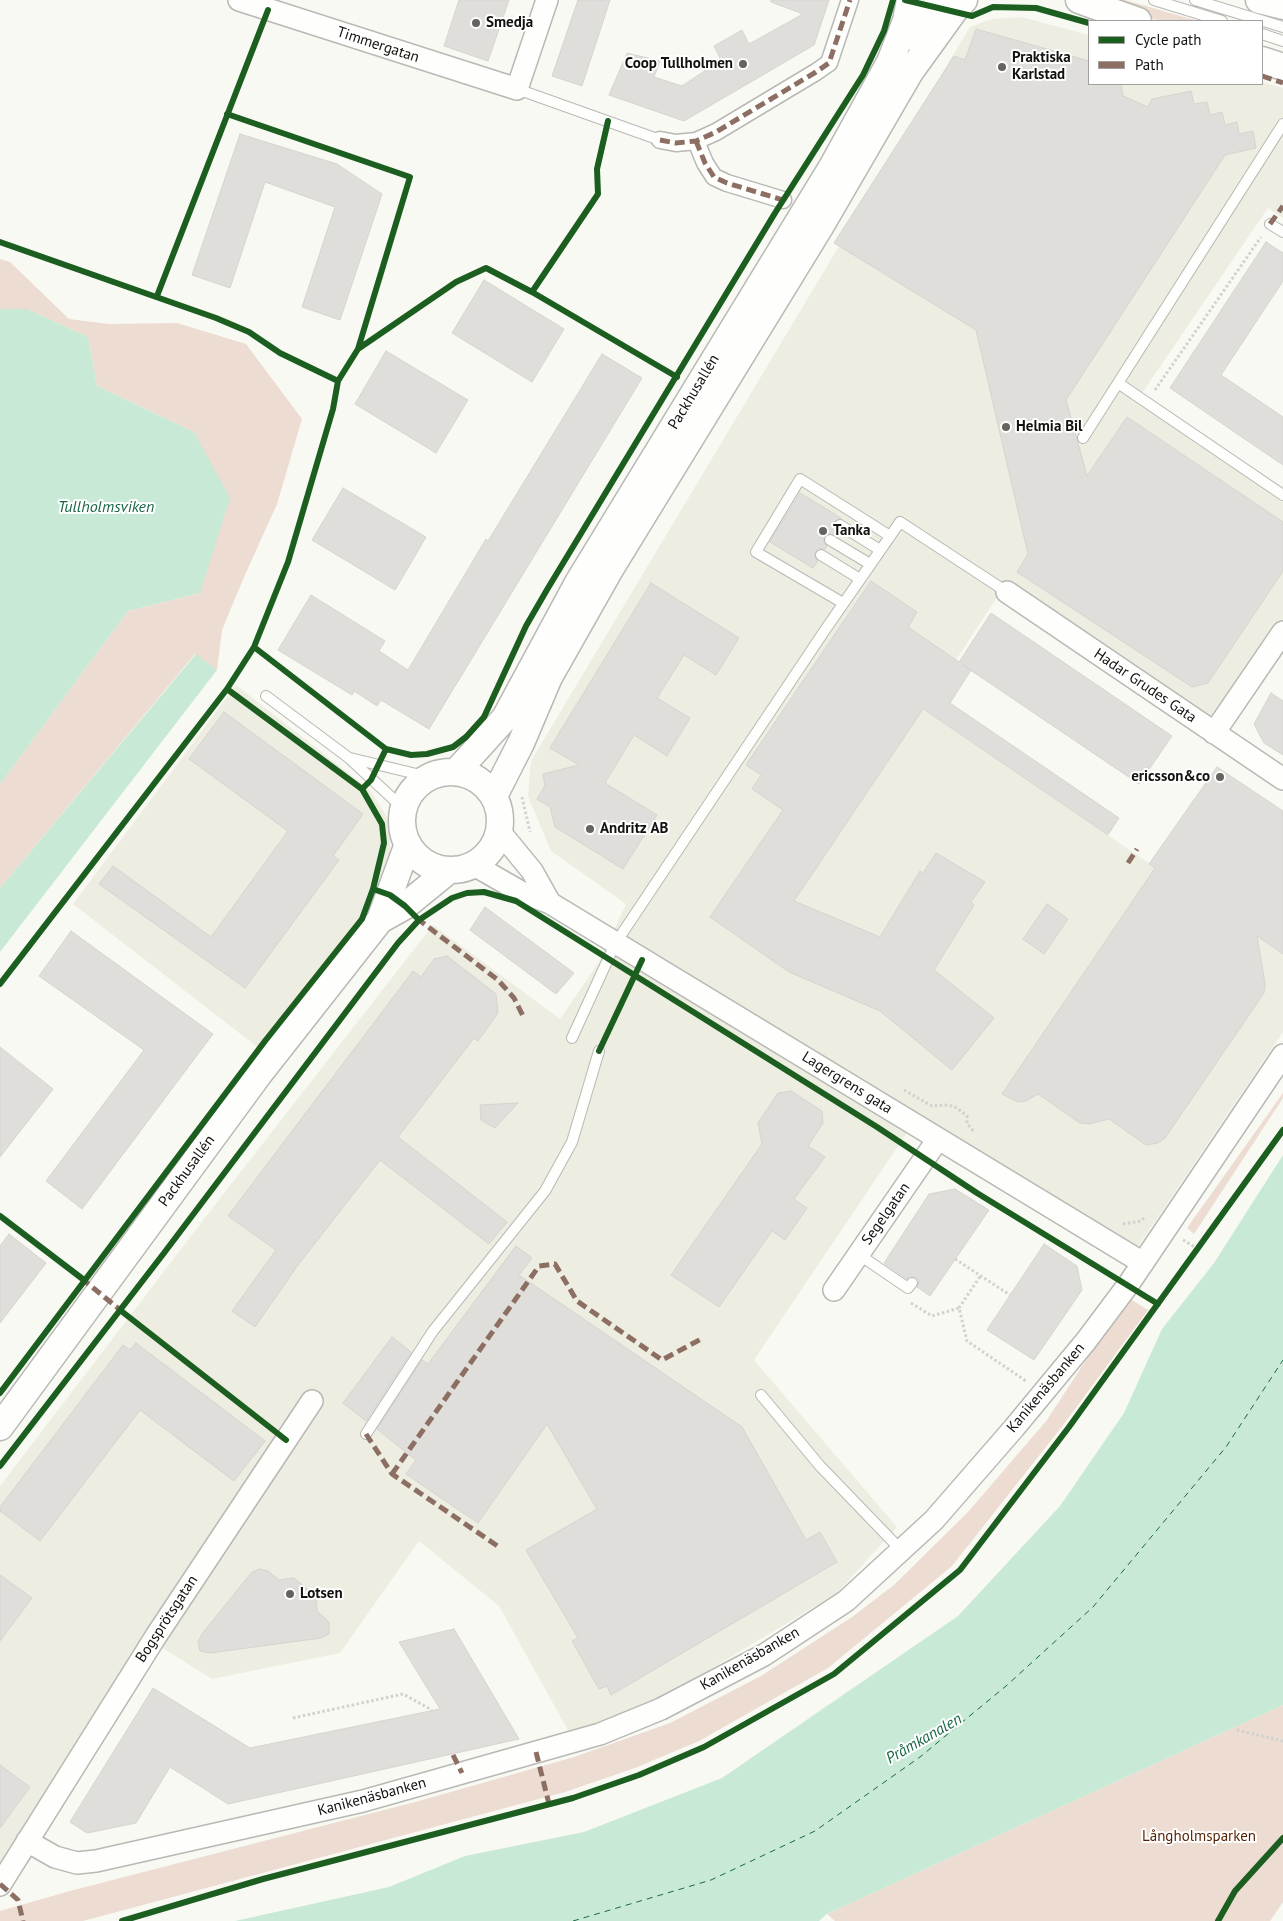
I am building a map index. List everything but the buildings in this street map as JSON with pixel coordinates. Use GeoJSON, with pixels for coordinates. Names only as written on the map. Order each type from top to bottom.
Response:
{"type":"FeatureCollection","features":[{"type":"Feature","properties":{"kind":"street","name":"Timmergatan"},"geometry":{"type":"LineString","coordinates":[[239,0],[270,5],[517,89]]}},
{"type":"Feature","properties":{"kind":"street"},"geometry":{"type":"LineString","coordinates":[[517,89],[547,0]]}},
{"type":"Feature","properties":{"kind":"street"},"geometry":{"type":"LineString","coordinates":[[660,140],[676,143],[696,141],[716,132],[816,72],[828,63],[850,0]]}},
{"type":"Feature","properties":{"kind":"street","name":"Packhusallén"},"geometry":{"type":"LineString","coordinates":[[456,772],[506,718],[579,580],[832,167],[890,62],[906,21],[910,0]]}},
{"type":"Feature","properties":{"kind":"street","name":"Packhusallén"},"geometry":{"type":"LineString","coordinates":[[910,72],[928,18],[939,0]]}},
{"type":"Feature","properties":{"kind":"street","name":"Packhusallén"},"geometry":{"type":"LineString","coordinates":[[494,796],[521,742],[549,677],[599,587],[820,228],[910,72],[964,0]]}},
{"type":"Feature","properties":{"kind":"street"},"geometry":{"type":"LineString","coordinates":[[1079,0],[1135,20]]}},
{"type":"Feature","properties":{"kind":"street"},"geometry":{"type":"LineString","coordinates":[[1263,60],[1283,67]]}},
{"type":"Feature","properties":{"kind":"street"},"geometry":{"type":"LineString","coordinates":[[696,141],[704,163],[714,177],[727,183],[783,200]]}},
{"type":"Feature","properties":{"kind":"street","name":"Hadar Grudes Gata"},"geometry":{"type":"LineString","coordinates":[[1007,592],[1283,778]]}},
{"type":"Feature","properties":{"kind":"street"},"geometry":{"type":"LineString","coordinates":[[1214,733],[1283,632]]}},
{"type":"Feature","properties":{"kind":"street"},"geometry":{"type":"LineString","coordinates":[[456,772],[478,780],[494,796],[499,807],[500,832],[490,851],[474,866],[448,871],[425,863],[408,844],[402,821],[409,796],[418,785],[429,777],[456,772]]}},
{"type":"Feature","properties":{"kind":"street","name":"Lagergrens gata"},"geometry":{"type":"LineString","coordinates":[[500,832],[532,871],[550,903]]}},
{"type":"Feature","properties":{"kind":"street","name":"Packhusallén"},"geometry":{"type":"LineString","coordinates":[[0,1427],[259,1074],[380,920],[408,844]]}},
{"type":"Feature","properties":{"kind":"street","name":"Lagergrens gata"},"geometry":{"type":"LineString","coordinates":[[474,866],[521,892],[550,903],[1143,1263]]}},
{"type":"Feature","properties":{"kind":"street","name":"Packhusallén"},"geometry":{"type":"LineString","coordinates":[[380,920],[405,906],[448,871]]}},
{"type":"Feature","properties":{"kind":"street","name":"Kanikenäsbanken"},"geometry":{"type":"LineString","coordinates":[[27,1841],[55,1856],[70,1861],[77,1863],[96,1861],[363,1801],[600,1734],[661,1709],[764,1655],[846,1601],[934,1520],[1086,1341],[1166,1230],[1283,1055]]}},
{"type":"Feature","properties":{"kind":"street","name":"Segelgatan"},"geometry":{"type":"LineString","coordinates":[[834,1290],[938,1139]]}},
{"type":"Feature","properties":{"kind":"street","name":"Bogsprötsgatan"},"geometry":{"type":"LineString","coordinates":[[27,1841],[156,1636],[312,1400]]}},
{"type":"Feature","properties":{"kind":"street"},"geometry":{"type":"LineString","coordinates":[[0,1885],[27,1841]]}},
{"type":"Feature","properties":{"kind":"lane"},"geometry":{"type":"LineString","coordinates":[[1154,0],[1219,20]]}},
{"type":"Feature","properties":{"kind":"lane"},"geometry":{"type":"LineString","coordinates":[[1194,0],[1273,12]]}},
{"type":"Feature","properties":{"kind":"lane"},"geometry":{"type":"LineString","coordinates":[[1263,34],[1283,41]]}},
{"type":"Feature","properties":{"kind":"lane"},"geometry":{"type":"LineString","coordinates":[[517,89],[660,140]]}},
{"type":"Feature","properties":{"kind":"lane"},"geometry":{"type":"LineString","coordinates":[[1083,438],[1283,124]]}},
{"type":"Feature","properties":{"kind":"lane"},"geometry":{"type":"LineString","coordinates":[[1270,224],[1283,232]]}},
{"type":"Feature","properties":{"kind":"lane"},"geometry":{"type":"LineString","coordinates":[[1118,383],[1283,495]]}},
{"type":"Feature","properties":{"kind":"lane"},"geometry":{"type":"LineString","coordinates":[[843,602],[756,552],[783,513],[800,479],[890,536]]}},
{"type":"Feature","properties":{"kind":"lane"},"geometry":{"type":"LineString","coordinates":[[572,1038],[615,944],[843,602],[900,522],[1007,592]]}},
{"type":"Feature","properties":{"kind":"lane"},"geometry":{"type":"LineString","coordinates":[[840,525],[880,550]]}},
{"type":"Feature","properties":{"kind":"lane"},"geometry":{"type":"LineString","coordinates":[[830,540],[870,564]]}},
{"type":"Feature","properties":{"kind":"lane"},"geometry":{"type":"LineString","coordinates":[[821,555],[860,579]]}},
{"type":"Feature","properties":{"kind":"lane"},"geometry":{"type":"LineString","coordinates":[[266,696],[349,758],[404,809]]}},
{"type":"Feature","properties":{"kind":"lane"},"geometry":{"type":"LineString","coordinates":[[349,758],[429,777]]}},
{"type":"Feature","properties":{"kind":"lane"},"geometry":{"type":"LineString","coordinates":[[366,1434],[433,1331],[545,1191],[572,1142],[599,1051]]}},
{"type":"Feature","properties":{"kind":"lane"},"geometry":{"type":"LineString","coordinates":[[858,1254],[908,1288],[912,1283]]}},
{"type":"Feature","properties":{"kind":"lane"},"geometry":{"type":"LineString","coordinates":[[761,1395],[820,1466],[901,1550]]}},
{"type":"Feature","properties":{"kind":"path"},"geometry":{"type":"LineString","coordinates":[[1147,403],[1270,224]]}},
{"type":"Feature","properties":{"kind":"path"},"geometry":{"type":"LineString","coordinates":[[522,791],[524,813],[533,838]]}},
{"type":"Feature","properties":{"kind":"path"},"geometry":{"type":"LineString","coordinates":[[896,1085],[932,1106],[948,1105],[957,1108],[966,1116],[970,1130],[979,1135]]}},
{"type":"Feature","properties":{"kind":"path"},"geometry":{"type":"LineString","coordinates":[[1118,1224],[1130,1224],[1141,1221],[1147,1216],[1198,1249]]}},
{"type":"Feature","properties":{"kind":"path"},"geometry":{"type":"LineString","coordinates":[[955,1259],[1010,1295]]}},
{"type":"Feature","properties":{"kind":"path"},"geometry":{"type":"LineString","coordinates":[[903,1298],[932,1316],[959,1308],[981,1275]]}},
{"type":"Feature","properties":{"kind":"path"},"geometry":{"type":"LineString","coordinates":[[959,1308],[967,1341],[1026,1381]]}},
{"type":"Feature","properties":{"kind":"path"},"geometry":{"type":"LineString","coordinates":[[293,1718],[403,1694],[432,1710]]}},
{"type":"Feature","properties":{"kind":"path"},"geometry":{"type":"LineString","coordinates":[[1237,1730],[1283,1741]]}},
{"type":"Feature","properties":{"kind":"shaded area"},"geometry":{"type":"Polygon","coordinates":[[[1021,17],[1088,35],[1088,85],[1263,85],[1263,82],[1283,88],[1283,218],[1268,208],[1138,399],[1283,498],[1283,628],[1214,733],[998,596],[923,710],[1283,954],[1283,1032],[1135,1251],[919,1115],[754,1360],[897,1527],[837,1593],[659,1700],[570,1734],[499,1606],[419,1541],[340,1653],[212,1679],[161,1647],[28,1864],[0,1870],[0,1486],[204,1219],[433,925],[560,1019],[599,962],[626,904],[551,851],[528,796],[531,761],[970,27],[992,19],[1021,17]]]}},
{"type":"Feature","properties":{"kind":"shaded area"},"geometry":{"type":"Polygon","coordinates":[[[236,685],[370,790],[389,820],[391,860],[372,916],[265,1053],[73,904],[236,685]]]}},
{"type":"Feature","properties":{"kind":"green space"},"geometry":{"type":"Polygon","coordinates":[[[1098,0],[1125,0],[1195,20],[1157,20],[1098,0]]]}},
{"type":"Feature","properties":{"kind":"green space"},"geometry":{"type":"Polygon","coordinates":[[[0,259],[10,262],[69,319],[109,324],[177,323],[246,344],[302,419],[277,504],[222,630],[217,670],[195,654],[0,888],[0,784],[128,611],[200,593],[194,432],[97,386],[88,337],[27,309],[0,309],[0,259]]]}},
{"type":"Feature","properties":{"kind":"green space"},"geometry":{"type":"Polygon","coordinates":[[[1283,1093],[1283,1098],[1194,1234],[1187,1228],[1283,1093]]]}},
{"type":"Feature","properties":{"kind":"green space"},"geometry":{"type":"Polygon","coordinates":[[[1127,1297],[1148,1310],[1064,1424],[952,1566],[828,1668],[699,1741],[635,1768],[565,1792],[83,1921],[0,1921],[0,1911],[70,1891],[419,1801],[574,1757],[670,1723],[761,1676],[852,1617],[894,1585],[968,1512],[1047,1420],[1127,1297]]]}},
{"type":"Feature","properties":{"kind":"green space","name":"Långholmsparken"},"geometry":{"type":"Polygon","coordinates":[[[1283,1705],[1283,1902],[1270,1921],[835,1921],[827,1914],[1283,1705]]]}},
{"type":"Feature","properties":{"kind":"water","name":"Tullholmsviken"},"geometry":{"type":"Polygon","coordinates":[[[0,309],[27,309],[88,337],[97,386],[194,432],[230,498],[200,593],[128,611],[0,784],[0,309]]]}},
{"type":"Feature","properties":{"kind":"water"},"geometry":{"type":"Polygon","coordinates":[[[196,654],[217,670],[0,952],[0,888],[196,654]]]}},
{"type":"Feature","properties":{"kind":"water","name":"Pråmkanalen"},"geometry":{"type":"Polygon","coordinates":[[[1283,1155],[1283,1705],[827,1914],[819,1921],[235,1921],[389,1887],[465,1856],[584,1832],[722,1778],[958,1616],[1060,1506],[1124,1413],[1162,1329],[1214,1263],[1283,1155]]]}},
{"type":"Feature","properties":{"kind":"ferry route"},"geometry":{"type":"LineString","coordinates":[[573,1921],[711,1880],[815,1831],[920,1757],[1006,1686],[1093,1607],[1226,1447],[1283,1360]]}},
{"type":"Feature","properties":{"kind":"marked path"},"geometry":{"type":"LineString","coordinates":[[660,140],[676,143],[696,141],[716,132],[829,63],[850,0]]}},
{"type":"Feature","properties":{"kind":"marked path"},"geometry":{"type":"LineString","coordinates":[[1263,76],[1283,83]]}},
{"type":"Feature","properties":{"kind":"marked path"},"geometry":{"type":"LineString","coordinates":[[696,141],[705,163],[714,177],[727,183],[783,200]]}},
{"type":"Feature","properties":{"kind":"marked path"},"geometry":{"type":"LineString","coordinates":[[1270,224],[1283,206]]}},
{"type":"Feature","properties":{"kind":"marked path"},"geometry":{"type":"LineString","coordinates":[[1128,863],[1137,849]]}},
{"type":"Feature","properties":{"kind":"marked path"},"geometry":{"type":"LineString","coordinates":[[417,922],[419,920],[498,980],[514,998],[524,1018]]}},
{"type":"Feature","properties":{"kind":"marked path"},"geometry":{"type":"LineString","coordinates":[[392,1474],[539,1266],[555,1264],[577,1301],[662,1360],[703,1338]]}},
{"type":"Feature","properties":{"kind":"marked path"},"geometry":{"type":"LineString","coordinates":[[81,1278],[124,1313]]}},
{"type":"Feature","properties":{"kind":"marked path"},"geometry":{"type":"LineString","coordinates":[[366,1434],[392,1474],[499,1547]]}},
{"type":"Feature","properties":{"kind":"marked path"},"geometry":{"type":"LineString","coordinates":[[536,1752],[549,1804]]}},
{"type":"Feature","properties":{"kind":"marked path"},"geometry":{"type":"LineString","coordinates":[[453,1755],[462,1773]]}},
{"type":"Feature","properties":{"kind":"marked path"},"geometry":{"type":"LineString","coordinates":[[0,1884],[18,1900],[23,1921]]}},
{"type":"Feature","properties":{"kind":"cycle path"},"geometry":{"type":"LineString","coordinates":[[893,0],[884,31],[863,75],[775,213],[548,588],[526,626],[484,717],[466,737],[453,747],[427,754],[411,755],[386,749],[371,780],[362,789],[382,824],[384,843],[373,889],[390,895],[419,920],[452,898],[467,893],[484,892],[516,901],[877,1127],[977,1193],[1158,1304]]}},
{"type":"Feature","properties":{"kind":"cycle path"},"geometry":{"type":"LineString","coordinates":[[905,0],[972,16],[993,7],[1036,8],[1088,23]]}},
{"type":"Feature","properties":{"kind":"cycle path"},"geometry":{"type":"LineString","coordinates":[[157,296],[268,10]]}},
{"type":"Feature","properties":{"kind":"cycle path"},"geometry":{"type":"LineString","coordinates":[[227,114],[410,177],[358,349]]}},
{"type":"Feature","properties":{"kind":"cycle path"},"geometry":{"type":"LineString","coordinates":[[338,381],[358,349],[456,282],[486,268],[532,292],[598,194],[597,169],[608,121]]}},
{"type":"Feature","properties":{"kind":"cycle path"},"geometry":{"type":"LineString","coordinates":[[0,242],[216,318],[249,332],[280,353],[338,381],[333,409],[288,562],[254,647],[227,689],[0,984]]}},
{"type":"Feature","properties":{"kind":"cycle path"},"geometry":{"type":"LineString","coordinates":[[532,292],[677,377]]}},
{"type":"Feature","properties":{"kind":"cycle path"},"geometry":{"type":"LineString","coordinates":[[254,647],[386,749]]}},
{"type":"Feature","properties":{"kind":"cycle path"},"geometry":{"type":"LineString","coordinates":[[227,689],[362,789]]}},
{"type":"Feature","properties":{"kind":"cycle path"},"geometry":{"type":"LineString","coordinates":[[0,1393],[265,1041],[362,919],[373,889]]}},
{"type":"Feature","properties":{"kind":"cycle path"},"geometry":{"type":"LineString","coordinates":[[0,1466],[164,1253],[398,943],[419,920]]}},
{"type":"Feature","properties":{"kind":"cycle path"},"geometry":{"type":"LineString","coordinates":[[599,1051],[642,960]]}},
{"type":"Feature","properties":{"kind":"cycle path"},"geometry":{"type":"LineString","coordinates":[[122,1921],[263,1879],[573,1798],[639,1775],[704,1747],[834,1674],[960,1570],[1069,1427],[1283,1130]]}},
{"type":"Feature","properties":{"kind":"cycle path"},"geometry":{"type":"LineString","coordinates":[[0,1216],[84,1280]]}},
{"type":"Feature","properties":{"kind":"cycle path"},"geometry":{"type":"LineString","coordinates":[[120,1310],[286,1440]]}},
{"type":"Feature","properties":{"kind":"cycle path"},"geometry":{"type":"LineString","coordinates":[[1218,1921],[1235,1891],[1283,1838]]}},
{"type":"Feature","properties":{"kind":"place","name":"Smedja"},"geometry":{"type":"Point","coordinates":[476,23]}},
{"type":"Feature","properties":{"kind":"place","name":"Coop Tullholmen"},"geometry":{"type":"Point","coordinates":[743,64]}},
{"type":"Feature","properties":{"kind":"place","name":"Praktiska Karlstad"},"geometry":{"type":"Point","coordinates":[1002,67]}},
{"type":"Feature","properties":{"kind":"place","name":"Helmia Bil"},"geometry":{"type":"Point","coordinates":[1006,427]}},
{"type":"Feature","properties":{"kind":"place","name":"Tanka"},"geometry":{"type":"Point","coordinates":[823,531]}},
{"type":"Feature","properties":{"kind":"place","name":"ericsson&co"},"geometry":{"type":"Point","coordinates":[1220,777]}},
{"type":"Feature","properties":{"kind":"place","name":"Andritz AB"},"geometry":{"type":"Point","coordinates":[590,829]}},
{"type":"Feature","properties":{"kind":"place","name":"Lotsen"},"geometry":{"type":"Point","coordinates":[290,1594]}}]}
